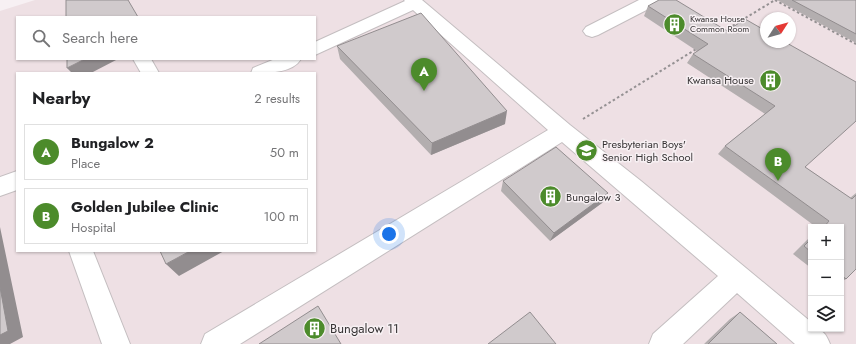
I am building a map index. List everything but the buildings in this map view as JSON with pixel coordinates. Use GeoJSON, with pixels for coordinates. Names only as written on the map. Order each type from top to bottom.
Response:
{"type":"FeatureCollection","features":[{"type":"Feature","properties":{"kind":"lane"},"geometry":{"type":"LineString","coordinates":[[592,31],[652,0]]}},
{"type":"Feature","properties":{"kind":"lane"},"geometry":{"type":"LineString","coordinates":[[316,49],[414,2],[563,131],[633,188],[816,344]]}},
{"type":"Feature","properties":{"kind":"lane"},"geometry":{"type":"LineString","coordinates":[[143,60],[149,72]]}},
{"type":"Feature","properties":{"kind":"lane"},"geometry":{"type":"LineString","coordinates":[[262,72],[290,60]]}},
{"type":"Feature","properties":{"kind":"lane"},"geometry":{"type":"LineString","coordinates":[[215,344],[563,131]]}},
{"type":"Feature","properties":{"kind":"lane"},"geometry":{"type":"LineString","coordinates":[[0,187],[16,180]]}},
{"type":"Feature","properties":{"kind":"lane"},"geometry":{"type":"LineString","coordinates":[[81,252],[116,344]]}},
{"type":"Feature","properties":{"kind":"lane"},"geometry":{"type":"LineString","coordinates":[[663,344],[736,276]]}},
{"type":"Feature","properties":{"kind":"path"},"geometry":{"type":"LineString","coordinates":[[722,33],[775,0],[856,44]]}},
{"type":"Feature","properties":{"kind":"path"},"geometry":{"type":"LineString","coordinates":[[563,131],[702,45]]}},
{"type":"Feature","properties":{"kind":"shaded area","name":"Presbyterian Boys' Senior High School"},"geometry":{"type":"Polygon","coordinates":[[[35,0],[856,0],[856,344],[0,344],[0,11],[35,0]]]}},
{"type":"Feature","properties":{"kind":"place","name":"Kwansa House Common Room"},"geometry":{"type":"Point","coordinates":[675,24]}},
{"type":"Feature","properties":{"kind":"place","name":"Kwansa House"},"geometry":{"type":"Point","coordinates":[770,80]}},
{"type":"Feature","properties":{"kind":"place","name":"Bungalow 2"},"geometry":{"type":"Point","coordinates":[424,91]}},
{"type":"Feature","properties":{"kind":"place","name":"Presbyterian Boys' Senior High School"},"geometry":{"type":"Point","coordinates":[586,150]}},
{"type":"Feature","properties":{"kind":"place","name":"Golden Jubilee Clinic"},"geometry":{"type":"Point","coordinates":[778,181]}},
{"type":"Feature","properties":{"kind":"place","name":"Bungalow 3"},"geometry":{"type":"Point","coordinates":[551,197]}},
{"type":"Feature","properties":{"kind":"place","name":"Bungalow 11"},"geometry":{"type":"Point","coordinates":[314,328]}}]}
